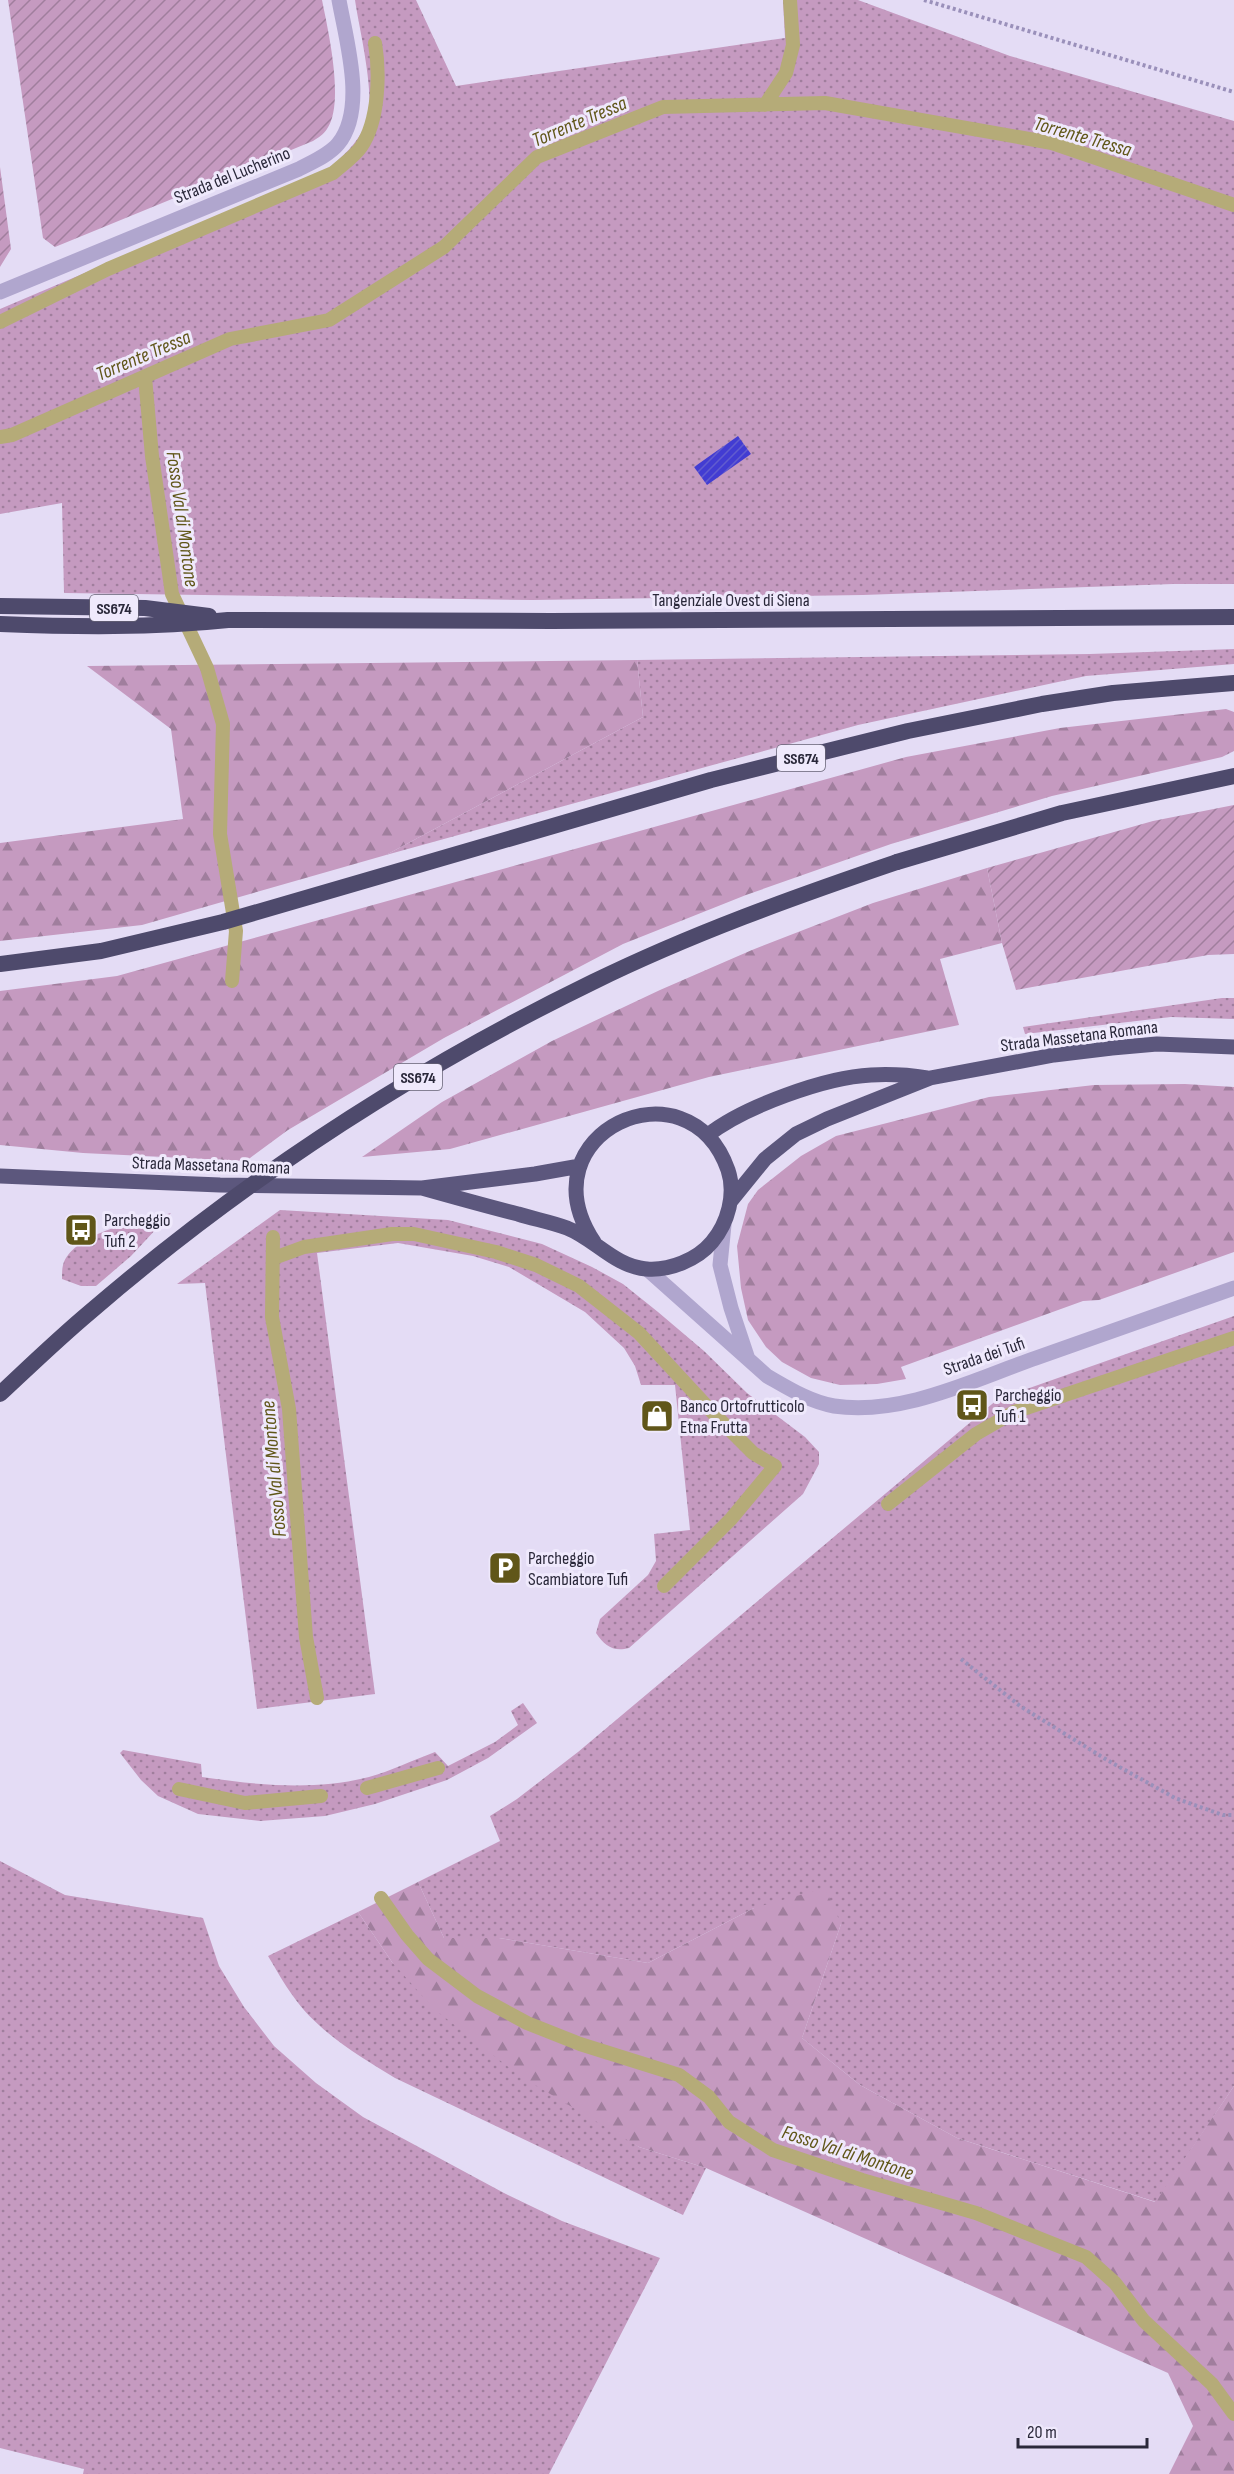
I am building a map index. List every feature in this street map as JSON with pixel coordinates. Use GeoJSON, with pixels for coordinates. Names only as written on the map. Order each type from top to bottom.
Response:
{"type":"FeatureCollection","features":[{"type":"Feature","properties":{"kind":"highway","name":"SS674"},"geometry":{"type":"LineString","coordinates":[[0,606],[165,610],[228,620]]}},
{"type":"Feature","properties":{"kind":"highway","name":"Tangenziale Ovest di Siena"},"geometry":{"type":"LineString","coordinates":[[228,620],[551,621],[1234,617]]}},
{"type":"Feature","properties":{"kind":"highway","name":"SS674"},"geometry":{"type":"LineString","coordinates":[[0,624],[121,626],[228,620]]}},
{"type":"Feature","properties":{"kind":"highway","name":"SS674"},"geometry":{"type":"LineString","coordinates":[[0,964],[63,957],[136,944],[223,922],[700,783],[908,731],[1019,708],[1113,693],[1234,683]]}},
{"type":"Feature","properties":{"kind":"highway","name":"SS674"},"geometry":{"type":"LineString","coordinates":[[0,1394],[89,1312],[227,1202],[318,1138],[432,1068],[554,1002],[655,954],[748,914],[897,862],[1062,813],[1234,776]]}},
{"type":"Feature","properties":{"kind":"main road","name":"Strada Massetana Romana"},"geometry":{"type":"LineString","coordinates":[[730,1202],[765,1160],[796,1134],[827,1119],[930,1078],[1034,1059],[1112,1048],[1157,1044],[1234,1047]]}},
{"type":"Feature","properties":{"kind":"main road","name":"Strada Massetana Romana"},"geometry":{"type":"LineString","coordinates":[[708,1135],[725,1122],[766,1104],[840,1081],[869,1075],[908,1075],[930,1078]]}},
{"type":"Feature","properties":{"kind":"main road","name":"Strada Massetana Romana"},"geometry":{"type":"LineString","coordinates":[[661,1114],[686,1121],[708,1135],[722,1155],[730,1178],[730,1202],[724,1225],[711,1244],[692,1258],[670,1267],[647,1269],[627,1265],[609,1256],[594,1242],[583,1226],[576,1206],[575,1186],[580,1166],[592,1143],[611,1126],[635,1116],[661,1114]]}},
{"type":"Feature","properties":{"kind":"main road","name":"Strada Massetana Romana"},"geometry":{"type":"LineString","coordinates":[[0,1176],[208,1185],[422,1188],[536,1174],[580,1166]]}},
{"type":"Feature","properties":{"kind":"main road","name":"Strada Massetana Romana"},"geometry":{"type":"LineString","coordinates":[[422,1188],[567,1228],[594,1242]]}},
{"type":"Feature","properties":{"kind":"street","name":"Strada del Lucherino"},"geometry":{"type":"LineString","coordinates":[[0,292],[299,169],[338,145],[348,128],[352,113],[352,84],[339,0]]}},
{"type":"Feature","properties":{"kind":"street"},"geometry":{"type":"LineString","coordinates":[[724,1225],[720,1264],[722,1276],[730,1308],[749,1362]]}},
{"type":"Feature","properties":{"kind":"street","name":"Strada dei Tufi"},"geometry":{"type":"LineString","coordinates":[[647,1269],[749,1362],[790,1390],[833,1406],[884,1406],[938,1393],[1234,1288]]}},
{"type":"Feature","properties":{"kind":"path"},"geometry":{"type":"LineString","coordinates":[[924,0],[1234,92]]}},
{"type":"Feature","properties":{"kind":"path"},"geometry":{"type":"LineString","coordinates":[[961,1659],[1020,1706],[1146,1782],[1175,1798],[1223,1815],[1234,1815]]}},
{"type":"Feature","properties":{"kind":"green space"},"geometry":{"type":"Polygon","coordinates":[[[8,0],[322,0],[334,66],[335,102],[332,117],[326,131],[313,141],[55,247],[43,238],[8,0]]]}},
{"type":"Feature","properties":{"kind":"green space"},"geometry":{"type":"Polygon","coordinates":[[[355,0],[416,0],[456,86],[785,38],[783,0],[858,0],[1010,56],[1234,121],[1234,584],[1173,584],[863,595],[532,600],[64,593],[62,503],[0,514],[0,309],[327,170],[354,144],[366,124],[369,113],[368,82],[355,0]]]}},
{"type":"Feature","properties":{"kind":"green space"},"geometry":{"type":"Polygon","coordinates":[[[0,167],[11,249],[0,267],[0,167]]]}},
{"type":"Feature","properties":{"kind":"green space"},"geometry":{"type":"Polygon","coordinates":[[[1234,649],[1234,664],[1086,676],[858,725],[386,855],[643,717],[637,660],[1090,654],[1234,649]]]}},
{"type":"Feature","properties":{"kind":"green space"},"geometry":{"type":"Polygon","coordinates":[[[637,660],[643,717],[386,855],[142,925],[0,941],[0,843],[183,819],[171,729],[87,666],[637,660]]]}},
{"type":"Feature","properties":{"kind":"green space"},"geometry":{"type":"Polygon","coordinates":[[[1226,709],[1234,712],[1234,751],[1222,757],[1052,796],[891,844],[746,895],[623,944],[444,1038],[288,1130],[246,1161],[83,1153],[0,1145],[0,991],[117,976],[906,757],[1060,728],[1226,709]]]}},
{"type":"Feature","properties":{"kind":"green space"},"geometry":{"type":"Polygon","coordinates":[[[1234,805],[1234,954],[1208,955],[1016,990],[1002,943],[987,868],[1153,821],[1234,805]]]}},
{"type":"Feature","properties":{"kind":"green space"},"geometry":{"type":"Polygon","coordinates":[[[987,868],[1002,943],[940,959],[959,1025],[709,1077],[450,1149],[362,1157],[442,1102],[552,1041],[660,990],[752,950],[873,903],[987,868]]]}},
{"type":"Feature","properties":{"kind":"green space"},"geometry":{"type":"Polygon","coordinates":[[[1234,998],[1234,1019],[1171,1017],[1025,1034],[1023,1027],[1234,998]]]}},
{"type":"Feature","properties":{"kind":"green space"},"geometry":{"type":"Polygon","coordinates":[[[1185,1084],[1234,1087],[1234,1252],[1099,1300],[1083,1301],[901,1367],[906,1379],[877,1384],[840,1385],[811,1378],[782,1362],[766,1347],[748,1320],[741,1288],[737,1246],[748,1204],[758,1190],[801,1156],[836,1136],[989,1097],[1094,1085],[1185,1084]]]}},
{"type":"Feature","properties":{"kind":"green space"},"geometry":{"type":"Polygon","coordinates":[[[280,1210],[448,1220],[542,1244],[592,1267],[623,1284],[704,1351],[747,1393],[805,1437],[819,1452],[819,1464],[803,1494],[629,1648],[610,1647],[596,1633],[600,1619],[648,1575],[656,1561],[654,1534],[690,1530],[675,1385],[641,1385],[635,1366],[624,1348],[585,1312],[509,1267],[473,1256],[398,1243],[317,1253],[375,1694],[257,1709],[205,1283],[177,1284],[280,1210]]]}},
{"type":"Feature","properties":{"kind":"green space"},"geometry":{"type":"Polygon","coordinates":[[[171,1213],[131,1256],[96,1286],[81,1286],[62,1279],[63,1265],[69,1254],[80,1244],[110,1229],[171,1213]]]}},
{"type":"Feature","properties":{"kind":"green space"},"geometry":{"type":"Polygon","coordinates":[[[1234,1316],[1234,2086],[1156,2202],[957,2138],[860,2085],[802,2038],[841,1924],[754,1908],[648,1963],[499,1938],[444,1938],[418,1882],[500,1841],[490,1816],[517,1799],[578,1752],[998,1399],[1234,1316]]]}},
{"type":"Feature","properties":{"kind":"green space"},"geometry":{"type":"Polygon","coordinates":[[[523,1703],[537,1723],[488,1758],[447,1780],[375,1804],[325,1816],[260,1821],[198,1814],[158,1796],[141,1780],[120,1753],[123,1750],[201,1764],[202,1777],[264,1784],[328,1784],[369,1777],[435,1752],[448,1766],[495,1742],[518,1725],[511,1711],[523,1703]]]}},
{"type":"Feature","properties":{"kind":"green space"},"geometry":{"type":"Polygon","coordinates":[[[0,1861],[65,1895],[203,1918],[219,1966],[244,2007],[274,2046],[316,2083],[363,2117],[504,2193],[562,2221],[660,2258],[549,2474],[83,2474],[84,2469],[0,2448],[0,1861]]]}},
{"type":"Feature","properties":{"kind":"green space"},"geometry":{"type":"Polygon","coordinates":[[[418,1882],[444,1938],[499,1938],[648,1963],[754,1908],[825,1888],[841,1924],[802,2038],[860,2085],[957,2138],[1155,2202],[1234,2086],[1234,2474],[1169,2474],[1193,2426],[1168,2373],[706,2168],[639,2147],[520,2076],[434,2009],[392,1962],[358,1912],[418,1882]]]}},
{"type":"Feature","properties":{"kind":"green space"},"geometry":{"type":"Polygon","coordinates":[[[358,1912],[392,1962],[639,2147],[706,2168],[683,2215],[395,2078],[340,2042],[314,2021],[290,1991],[268,1956],[358,1912]]]}},
{"type":"Feature","properties":{"kind":"building"},"geometry":{"type":"Polygon","coordinates":[[[738,436],[751,454],[707,485],[694,467],[738,436]]]}},
{"type":"Feature","properties":{"kind":"waterway"},"geometry":{"type":"LineString","coordinates":[[765,105],[786,73],[793,45],[790,0]]}},
{"type":"Feature","properties":{"kind":"waterway"},"geometry":{"type":"LineString","coordinates":[[0,322],[108,269],[333,173],[358,151],[371,124],[375,111],[378,82],[375,43]]}},
{"type":"Feature","properties":{"kind":"waterway","name":"Torrente Tressa"},"geometry":{"type":"LineString","coordinates":[[0,437],[12,435],[230,339],[329,320],[444,247],[537,157],[663,107],[825,103],[1052,143],[1234,205]]}},
{"type":"Feature","properties":{"kind":"waterway","name":"Fosso Val di Montone"},"geometry":{"type":"LineString","coordinates":[[145,377],[152,456],[172,594],[207,668],[223,724],[220,834],[236,931],[232,981]]}},
{"type":"Feature","properties":{"kind":"waterway"},"geometry":{"type":"LineString","coordinates":[[274,1258],[304,1247],[392,1234],[414,1234],[496,1252],[536,1265],[579,1286],[639,1333],[753,1453],[775,1466],[731,1519],[664,1586]]}},
{"type":"Feature","properties":{"kind":"waterway","name":"Fosso Val di Montone"},"geometry":{"type":"LineString","coordinates":[[273,1237],[272,1317],[289,1409],[306,1637],[317,1698]]}},
{"type":"Feature","properties":{"kind":"waterway"},"geometry":{"type":"LineString","coordinates":[[888,1504],[976,1434],[1014,1412],[1234,1338]]}},
{"type":"Feature","properties":{"kind":"waterway"},"geometry":{"type":"LineString","coordinates":[[367,1788],[438,1768]]}},
{"type":"Feature","properties":{"kind":"waterway"},"geometry":{"type":"LineString","coordinates":[[179,1789],[245,1803],[321,1796]]}},
{"type":"Feature","properties":{"kind":"waterway","name":"Fosso Val di Montone"},"geometry":{"type":"LineString","coordinates":[[381,1898],[407,1935],[428,1959],[477,1996],[527,2023],[580,2044],[679,2075],[709,2097],[729,2122],[773,2150],[862,2180],[976,2213],[1086,2257],[1115,2283],[1144,2321],[1212,2384],[1234,2414]]}},
{"type":"Feature","properties":{"kind":"place","name":"Parcheggio Tufi 2"},"geometry":{"type":"Point","coordinates":[81,1230]}},
{"type":"Feature","properties":{"kind":"place","name":"Parcheggio Tufi 1"},"geometry":{"type":"Point","coordinates":[972,1405]}},
{"type":"Feature","properties":{"kind":"place","name":"Banco Ortofrutticolo Etna Frutta"},"geometry":{"type":"Point","coordinates":[657,1416]}},
{"type":"Feature","properties":{"kind":"place","name":"Parcheggio Scambiatore Tufi"},"geometry":{"type":"Point","coordinates":[505,1568]}}]}
